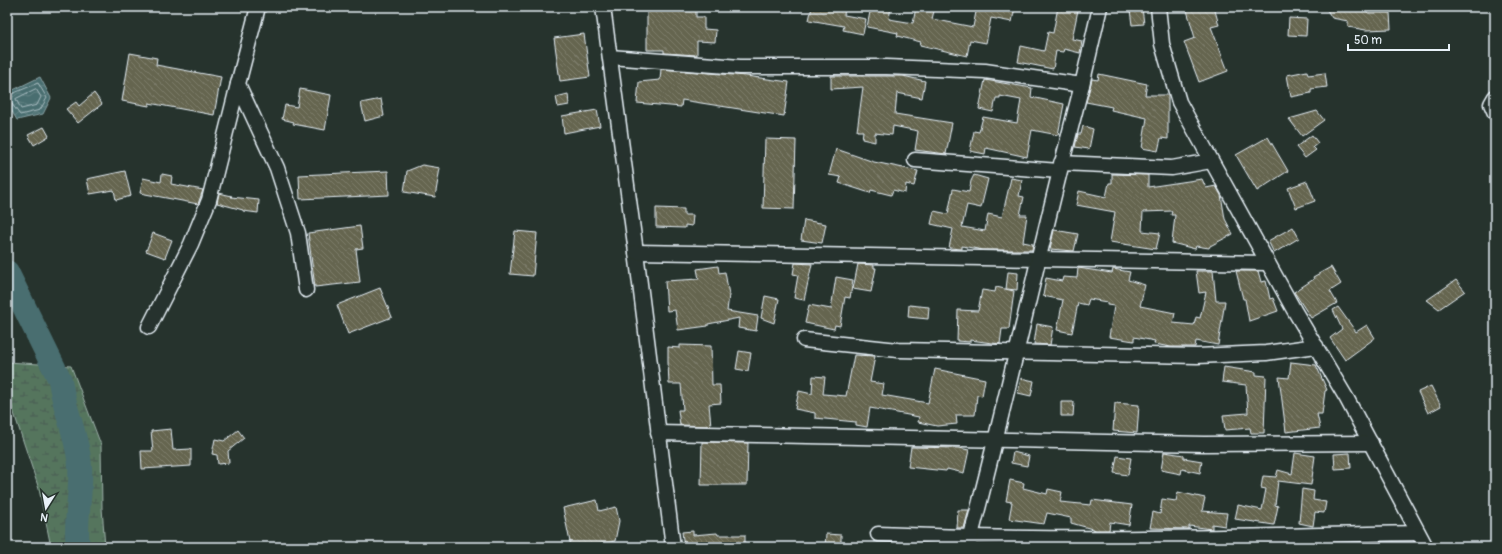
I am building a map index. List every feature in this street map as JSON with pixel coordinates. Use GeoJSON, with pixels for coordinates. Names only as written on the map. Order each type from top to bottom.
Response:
{"type":"FeatureCollection","features":[{"type":"Feature","properties":{"kind":"street"},"geometry":{"type":"LineString","coordinates":[[149,327],[191,244],[209,200],[258,7]]}},
{"type":"Feature","properties":{"kind":"street"},"geometry":{"type":"LineString","coordinates":[[603,7],[636,252],[673,547]]}},
{"type":"Feature","properties":{"kind":"street"},"geometry":{"type":"LineString","coordinates":[[969,543],[1100,7]]}},
{"type":"Feature","properties":{"kind":"street"},"geometry":{"type":"LineString","coordinates":[[1158,7],[1162,44],[1179,102],[1210,161],[1267,262],[1347,399],[1426,547]]}},
{"type":"Feature","properties":{"kind":"street"},"geometry":{"type":"LineString","coordinates":[[610,57],[740,67],[887,67],[985,71],[1082,85]]}},
{"type":"Feature","properties":{"kind":"street"},"geometry":{"type":"LineString","coordinates":[[238,84],[277,168],[298,233],[306,290]]}},
{"type":"Feature","properties":{"kind":"street"},"geometry":{"type":"LineString","coordinates":[[1495,97],[1491,104],[1495,113]]}},
{"type":"Feature","properties":{"kind":"street"},"geometry":{"type":"LineString","coordinates":[[915,160],[1060,167],[1172,168],[1210,161]]}},
{"type":"Feature","properties":{"kind":"street"},"geometry":{"type":"LineString","coordinates":[[636,252],[1267,262]]}},
{"type":"Feature","properties":{"kind":"street"},"geometry":{"type":"LineString","coordinates":[[804,340],[898,350],[1196,356],[1266,353],[1316,346]]}},
{"type":"Feature","properties":{"kind":"street"},"geometry":{"type":"LineString","coordinates":[[658,433],[1204,444],[1371,443]]}},
{"type":"Feature","properties":{"kind":"street"},"geometry":{"type":"LineString","coordinates":[[878,534],[969,543],[1418,533]]}},
{"type":"Feature","properties":{"kind":"green space"},"geometry":{"type":"Polygon","coordinates":[[[7,362],[71,366],[101,445],[102,508],[105,547],[51,547],[39,489],[7,392],[7,362]]]}},
{"type":"Feature","properties":{"kind":"water"},"geometry":{"type":"Polygon","coordinates":[[[40,77],[51,98],[43,114],[17,120],[7,103],[7,93],[40,77]]]}},
{"type":"Feature","properties":{"kind":"building"},"geometry":{"type":"Polygon","coordinates":[[[647,7],[696,7],[696,17],[704,17],[704,29],[716,30],[715,42],[697,41],[697,55],[664,53],[664,50],[647,50],[647,7]]]}},
{"type":"Feature","properties":{"kind":"building"},"geometry":{"type":"Polygon","coordinates":[[[812,7],[845,7],[844,15],[866,19],[863,34],[843,30],[844,26],[809,20],[812,7]]]}},
{"type":"Feature","properties":{"kind":"building"},"geometry":{"type":"Polygon","coordinates":[[[871,7],[891,7],[889,19],[913,23],[916,7],[935,7],[932,19],[973,27],[977,7],[1015,7],[1012,22],[991,18],[986,43],[970,40],[967,56],[920,45],[921,42],[897,36],[898,33],[867,27],[871,7]]]}},
{"type":"Feature","properties":{"kind":"building"},"geometry":{"type":"Polygon","coordinates":[[[1058,7],[1078,10],[1072,39],[1082,41],[1080,53],[1064,49],[1063,52],[1056,51],[1053,69],[1018,62],[1021,46],[1044,51],[1048,32],[1053,33],[1058,7]]]}},
{"type":"Feature","properties":{"kind":"building"},"geometry":{"type":"Polygon","coordinates":[[[1186,7],[1214,7],[1219,25],[1211,27],[1228,71],[1199,82],[1184,42],[1195,38],[1186,7]]]}},
{"type":"Feature","properties":{"kind":"building"},"geometry":{"type":"Polygon","coordinates":[[[1325,7],[1368,7],[1368,13],[1390,13],[1391,29],[1366,30],[1348,27],[1348,21],[1332,18],[1325,7]]]}},
{"type":"Feature","properties":{"kind":"building"},"geometry":{"type":"Polygon","coordinates":[[[1142,8],[1144,24],[1132,25],[1130,10],[1142,8]]]}},
{"type":"Feature","properties":{"kind":"building"},"geometry":{"type":"Polygon","coordinates":[[[1289,18],[1307,19],[1306,36],[1288,35],[1289,18]]]}},
{"type":"Feature","properties":{"kind":"building"},"geometry":{"type":"Polygon","coordinates":[[[584,34],[590,77],[560,81],[554,38],[584,34]]]}},
{"type":"Feature","properties":{"kind":"building"},"geometry":{"type":"Polygon","coordinates":[[[130,53],[157,58],[156,65],[221,77],[214,115],[149,103],[149,106],[122,101],[130,53]]]}},
{"type":"Feature","properties":{"kind":"building"},"geometry":{"type":"Polygon","coordinates":[[[661,69],[746,76],[789,82],[784,116],[682,100],[681,107],[637,103],[639,82],[660,80],[661,69]]]}},
{"type":"Feature","properties":{"kind":"building"},"geometry":{"type":"Polygon","coordinates":[[[1307,71],[1308,75],[1325,73],[1327,87],[1311,89],[1311,93],[1291,97],[1287,75],[1307,71]]]}},
{"type":"Feature","properties":{"kind":"building"},"geometry":{"type":"Polygon","coordinates":[[[1099,74],[1147,84],[1145,95],[1168,95],[1168,139],[1161,138],[1158,151],[1142,148],[1147,118],[1111,110],[1112,107],[1086,102],[1092,79],[1098,80],[1099,74]]]}},
{"type":"Feature","properties":{"kind":"building"},"geometry":{"type":"Polygon","coordinates":[[[831,76],[903,76],[925,81],[922,98],[897,93],[895,114],[952,123],[946,154],[915,150],[918,131],[893,126],[892,135],[875,133],[875,142],[862,139],[863,131],[857,131],[863,87],[831,89],[831,76]]]}},
{"type":"Feature","properties":{"kind":"building"},"geometry":{"type":"Polygon","coordinates":[[[985,80],[1032,88],[1031,97],[1064,104],[1058,135],[1032,130],[1027,157],[986,148],[985,154],[970,151],[974,131],[979,132],[983,117],[1017,123],[1021,100],[1000,96],[1000,98],[996,98],[993,112],[979,109],[985,80]]]}},
{"type":"Feature","properties":{"kind":"building"},"geometry":{"type":"Polygon","coordinates":[[[300,89],[331,95],[325,130],[293,124],[294,122],[282,119],[285,105],[297,107],[300,89]]]}},
{"type":"Feature","properties":{"kind":"building"},"geometry":{"type":"Polygon","coordinates":[[[94,93],[102,104],[78,123],[66,109],[76,102],[79,106],[94,93]]]}},
{"type":"Feature","properties":{"kind":"building"},"geometry":{"type":"Polygon","coordinates":[[[568,94],[569,105],[558,107],[556,97],[568,94]]]}},
{"type":"Feature","properties":{"kind":"building"},"geometry":{"type":"Polygon","coordinates":[[[381,99],[384,116],[365,121],[361,103],[381,99]]]}},
{"type":"Feature","properties":{"kind":"building"},"geometry":{"type":"Polygon","coordinates":[[[597,110],[600,126],[564,133],[562,116],[597,110]]]}},
{"type":"Feature","properties":{"kind":"building"},"geometry":{"type":"Polygon","coordinates":[[[1317,111],[1324,120],[1302,136],[1289,119],[1317,111]]]}},
{"type":"Feature","properties":{"kind":"building"},"geometry":{"type":"Polygon","coordinates":[[[1083,126],[1093,129],[1089,149],[1075,147],[1078,134],[1081,134],[1083,126]]]}},
{"type":"Feature","properties":{"kind":"building"},"geometry":{"type":"Polygon","coordinates":[[[44,127],[49,136],[34,145],[28,135],[44,127]]]}},
{"type":"Feature","properties":{"kind":"building"},"geometry":{"type":"Polygon","coordinates":[[[1312,135],[1318,143],[1313,147],[1316,150],[1305,158],[1296,147],[1312,135]]]}},
{"type":"Feature","properties":{"kind":"building"},"geometry":{"type":"Polygon","coordinates":[[[1268,137],[1288,171],[1257,191],[1236,155],[1268,137]]]}},
{"type":"Feature","properties":{"kind":"building"},"geometry":{"type":"Polygon","coordinates":[[[765,139],[796,140],[794,209],[763,208],[765,139]]]}},
{"type":"Feature","properties":{"kind":"building"},"geometry":{"type":"Polygon","coordinates":[[[836,149],[874,162],[918,171],[914,186],[906,184],[905,193],[893,190],[891,195],[871,190],[870,193],[839,183],[841,177],[829,175],[836,149]]]}},
{"type":"Feature","properties":{"kind":"building"},"geometry":{"type":"Polygon","coordinates":[[[422,165],[440,168],[435,197],[404,192],[407,171],[422,165]]]}},
{"type":"Feature","properties":{"kind":"building"},"geometry":{"type":"Polygon","coordinates":[[[125,171],[131,196],[116,200],[114,190],[90,194],[87,179],[125,171]]]}},
{"type":"Feature","properties":{"kind":"building"},"geometry":{"type":"Polygon","coordinates":[[[388,171],[389,195],[300,199],[299,175],[388,171]]]}},
{"type":"Feature","properties":{"kind":"building"},"geometry":{"type":"Polygon","coordinates":[[[162,174],[172,176],[171,184],[203,190],[198,204],[140,193],[143,178],[161,182],[162,174]]]}},
{"type":"Feature","properties":{"kind":"building"},"geometry":{"type":"Polygon","coordinates":[[[1112,174],[1148,175],[1148,187],[1202,179],[1206,188],[1216,186],[1221,195],[1225,219],[1233,234],[1210,246],[1209,248],[1196,246],[1195,249],[1172,243],[1175,215],[1171,215],[1172,211],[1143,212],[1142,231],[1160,233],[1156,249],[1110,242],[1115,212],[1076,205],[1079,191],[1106,197],[1109,183],[1112,183],[1112,174]]]}},
{"type":"Feature","properties":{"kind":"building"},"geometry":{"type":"Polygon","coordinates":[[[974,175],[988,179],[981,208],[967,205],[962,227],[985,231],[988,214],[1002,217],[1011,178],[1022,180],[1019,196],[1024,197],[1020,215],[1027,215],[1023,242],[1033,244],[1032,250],[983,250],[962,246],[962,249],[949,248],[953,229],[931,224],[934,211],[948,214],[953,189],[969,192],[974,175]]]}},
{"type":"Feature","properties":{"kind":"building"},"geometry":{"type":"Polygon","coordinates":[[[1307,181],[1315,201],[1296,208],[1288,188],[1307,181]]]}},
{"type":"Feature","properties":{"kind":"building"},"geometry":{"type":"Polygon","coordinates":[[[219,193],[232,196],[231,197],[259,200],[258,213],[243,211],[217,203],[219,193]]]}},
{"type":"Feature","properties":{"kind":"building"},"geometry":{"type":"Polygon","coordinates":[[[656,208],[684,209],[684,215],[693,215],[692,226],[685,225],[685,228],[656,227],[656,208]]]}},
{"type":"Feature","properties":{"kind":"building"},"geometry":{"type":"Polygon","coordinates":[[[804,220],[826,224],[822,243],[801,240],[804,220]]]}},
{"type":"Feature","properties":{"kind":"building"},"geometry":{"type":"Polygon","coordinates":[[[360,226],[363,248],[356,249],[360,282],[315,287],[308,233],[360,226]]]}},
{"type":"Feature","properties":{"kind":"building"},"geometry":{"type":"Polygon","coordinates":[[[1293,227],[1299,238],[1274,253],[1268,241],[1293,227]]]}},
{"type":"Feature","properties":{"kind":"building"},"geometry":{"type":"Polygon","coordinates":[[[1054,230],[1078,234],[1074,251],[1050,249],[1054,230]]]}},
{"type":"Feature","properties":{"kind":"building"},"geometry":{"type":"Polygon","coordinates":[[[515,231],[537,233],[533,276],[510,274],[515,231]]]}},
{"type":"Feature","properties":{"kind":"building"},"geometry":{"type":"Polygon","coordinates":[[[153,233],[172,240],[165,258],[146,251],[153,233]]]}},
{"type":"Feature","properties":{"kind":"building"},"geometry":{"type":"Polygon","coordinates":[[[795,263],[812,264],[804,300],[794,298],[798,275],[793,274],[795,263]]]}},
{"type":"Feature","properties":{"kind":"building"},"geometry":{"type":"Polygon","coordinates":[[[858,264],[874,265],[874,268],[876,268],[871,292],[853,289],[858,264]]]}},
{"type":"Feature","properties":{"kind":"building"},"geometry":{"type":"Polygon","coordinates":[[[718,266],[719,273],[725,272],[729,295],[727,311],[758,316],[756,331],[738,328],[739,318],[708,324],[708,326],[678,330],[675,310],[667,311],[665,281],[699,279],[697,269],[718,266]]]}},
{"type":"Feature","properties":{"kind":"building"},"geometry":{"type":"Polygon","coordinates":[[[1331,267],[1341,284],[1330,291],[1337,303],[1311,318],[1294,292],[1314,279],[1313,277],[1331,267]]]}},
{"type":"Feature","properties":{"kind":"building"},"geometry":{"type":"Polygon","coordinates":[[[1078,268],[1112,273],[1113,269],[1130,272],[1128,280],[1145,285],[1140,306],[1175,313],[1173,323],[1194,325],[1196,317],[1200,318],[1206,292],[1199,293],[1196,271],[1213,271],[1216,301],[1225,301],[1218,345],[1196,341],[1195,347],[1171,347],[1154,344],[1155,341],[1134,337],[1134,341],[1109,337],[1114,306],[1107,305],[1107,302],[1089,299],[1087,305],[1078,303],[1072,333],[1057,330],[1063,300],[1043,296],[1046,278],[1062,281],[1063,277],[1077,278],[1078,268]]]}},
{"type":"Feature","properties":{"kind":"building"},"geometry":{"type":"Polygon","coordinates":[[[1236,271],[1258,271],[1261,282],[1266,281],[1270,299],[1273,298],[1278,311],[1249,321],[1245,299],[1243,299],[1236,271]]]}},
{"type":"Feature","properties":{"kind":"building"},"geometry":{"type":"Polygon","coordinates":[[[1008,272],[1018,273],[1017,290],[1006,289],[1008,272]]]}},
{"type":"Feature","properties":{"kind":"building"},"geometry":{"type":"Polygon","coordinates":[[[836,277],[853,280],[850,298],[845,297],[840,326],[835,325],[834,329],[805,323],[809,305],[831,309],[836,277]]]}},
{"type":"Feature","properties":{"kind":"building"},"geometry":{"type":"Polygon","coordinates":[[[1456,280],[1465,291],[1439,309],[1427,300],[1456,280]]]}},
{"type":"Feature","properties":{"kind":"building"},"geometry":{"type":"Polygon","coordinates":[[[996,287],[1014,291],[1009,329],[1002,329],[1000,344],[970,340],[970,342],[957,341],[958,310],[978,311],[982,290],[995,292],[996,287]]]}},
{"type":"Feature","properties":{"kind":"building"},"geometry":{"type":"Polygon","coordinates":[[[380,288],[392,317],[348,334],[337,305],[380,288]]]}},
{"type":"Feature","properties":{"kind":"building"},"geometry":{"type":"Polygon","coordinates":[[[765,296],[779,299],[774,323],[761,318],[765,296]]]}},
{"type":"Feature","properties":{"kind":"building"},"geometry":{"type":"Polygon","coordinates":[[[909,305],[929,307],[928,319],[908,317],[909,305]]]}},
{"type":"Feature","properties":{"kind":"building"},"geometry":{"type":"Polygon","coordinates":[[[1338,307],[1356,332],[1367,325],[1375,338],[1345,360],[1330,338],[1342,329],[1333,310],[1338,307]]]}},
{"type":"Feature","properties":{"kind":"building"},"geometry":{"type":"Polygon","coordinates":[[[1037,324],[1053,327],[1050,345],[1034,344],[1037,324]]]}},
{"type":"Feature","properties":{"kind":"building"},"geometry":{"type":"Polygon","coordinates":[[[680,345],[711,346],[712,385],[720,385],[721,403],[709,404],[711,426],[680,425],[678,410],[683,410],[681,384],[669,384],[668,347],[680,348],[680,345]]]}},
{"type":"Feature","properties":{"kind":"building"},"geometry":{"type":"Polygon","coordinates":[[[739,351],[751,353],[748,371],[736,369],[739,351]]]}},
{"type":"Feature","properties":{"kind":"building"},"geometry":{"type":"Polygon","coordinates":[[[854,355],[875,356],[870,382],[884,384],[882,395],[928,403],[935,369],[985,379],[982,396],[977,395],[975,415],[956,415],[957,424],[937,426],[918,422],[919,417],[870,408],[867,427],[856,425],[856,422],[815,418],[815,413],[795,409],[799,391],[812,394],[813,376],[825,377],[823,394],[846,396],[854,355]]]}},
{"type":"Feature","properties":{"kind":"building"},"geometry":{"type":"Polygon","coordinates":[[[1291,362],[1316,365],[1327,390],[1325,391],[1322,414],[1317,414],[1320,428],[1286,432],[1279,377],[1289,378],[1291,362]]]}},
{"type":"Feature","properties":{"kind":"building"},"geometry":{"type":"Polygon","coordinates":[[[1224,367],[1256,372],[1256,375],[1266,376],[1264,433],[1251,433],[1250,428],[1225,430],[1223,415],[1248,413],[1246,385],[1222,382],[1224,367]]]}},
{"type":"Feature","properties":{"kind":"building"},"geometry":{"type":"Polygon","coordinates":[[[1021,378],[1034,381],[1031,396],[1018,393],[1021,378]]]}},
{"type":"Feature","properties":{"kind":"building"},"geometry":{"type":"Polygon","coordinates":[[[1431,386],[1441,406],[1428,413],[1418,392],[1431,386]]]}},
{"type":"Feature","properties":{"kind":"building"},"geometry":{"type":"Polygon","coordinates":[[[1061,402],[1074,402],[1073,416],[1061,416],[1061,402]]]}},
{"type":"Feature","properties":{"kind":"building"},"geometry":{"type":"Polygon","coordinates":[[[1115,403],[1139,405],[1137,433],[1113,431],[1115,403]]]}},
{"type":"Feature","properties":{"kind":"building"},"geometry":{"type":"Polygon","coordinates":[[[171,429],[173,450],[191,449],[191,466],[142,469],[141,451],[153,451],[151,431],[171,429]]]}},
{"type":"Feature","properties":{"kind":"building"},"geometry":{"type":"Polygon","coordinates":[[[238,430],[244,438],[228,451],[229,463],[218,464],[217,455],[212,454],[215,439],[224,441],[238,430]]]}},
{"type":"Feature","properties":{"kind":"building"},"geometry":{"type":"Polygon","coordinates":[[[702,442],[748,443],[747,485],[701,485],[702,442]]]}},
{"type":"Feature","properties":{"kind":"building"},"geometry":{"type":"Polygon","coordinates":[[[911,447],[959,448],[969,450],[964,473],[947,469],[946,471],[908,467],[911,447]]]}},
{"type":"Feature","properties":{"kind":"building"},"geometry":{"type":"Polygon","coordinates":[[[1013,452],[1029,456],[1027,466],[1011,463],[1013,452]]]}},
{"type":"Feature","properties":{"kind":"building"},"geometry":{"type":"Polygon","coordinates":[[[1164,452],[1184,455],[1184,458],[1202,461],[1200,473],[1182,469],[1181,474],[1161,470],[1164,452]]]}},
{"type":"Feature","properties":{"kind":"building"},"geometry":{"type":"Polygon","coordinates":[[[1295,453],[1315,456],[1311,485],[1278,481],[1275,505],[1278,506],[1274,525],[1235,519],[1238,505],[1262,510],[1266,489],[1261,488],[1263,476],[1276,477],[1278,470],[1292,474],[1295,453]]]}},
{"type":"Feature","properties":{"kind":"building"},"geometry":{"type":"Polygon","coordinates":[[[1350,453],[1351,468],[1335,469],[1334,454],[1350,453]]]}},
{"type":"Feature","properties":{"kind":"building"},"geometry":{"type":"Polygon","coordinates":[[[1117,456],[1131,458],[1128,475],[1114,473],[1117,456]]]}},
{"type":"Feature","properties":{"kind":"building"},"geometry":{"type":"Polygon","coordinates":[[[1010,480],[1024,483],[1023,488],[1047,494],[1048,489],[1062,492],[1060,502],[1091,505],[1092,500],[1132,505],[1129,525],[1110,522],[1109,530],[1096,530],[1071,523],[1071,518],[1047,513],[1044,524],[1009,519],[1012,502],[1006,501],[1010,480]]]}},
{"type":"Feature","properties":{"kind":"building"},"geometry":{"type":"Polygon","coordinates":[[[1302,489],[1314,491],[1313,500],[1326,502],[1324,513],[1315,512],[1313,526],[1299,523],[1302,489]]]}},
{"type":"Feature","properties":{"kind":"building"},"geometry":{"type":"Polygon","coordinates":[[[1178,492],[1205,498],[1202,511],[1227,513],[1225,526],[1212,524],[1212,529],[1189,526],[1189,529],[1150,528],[1153,512],[1160,514],[1162,499],[1176,501],[1178,492]]]}},
{"type":"Feature","properties":{"kind":"building"},"geometry":{"type":"Polygon","coordinates":[[[597,500],[599,511],[616,507],[619,521],[615,541],[585,547],[571,547],[563,508],[597,500]]]}},
{"type":"Feature","properties":{"kind":"building"},"geometry":{"type":"Polygon","coordinates":[[[958,510],[969,510],[964,528],[957,528],[958,510]]]}},
{"type":"Feature","properties":{"kind":"building"},"geometry":{"type":"Polygon","coordinates":[[[693,531],[693,535],[717,533],[718,535],[745,535],[745,547],[684,547],[682,532],[693,531]]]}},
{"type":"Feature","properties":{"kind":"building"},"geometry":{"type":"Polygon","coordinates":[[[826,534],[841,535],[841,547],[825,546],[826,534]]]}},
{"type":"Feature","properties":{"kind":"waterway"},"geometry":{"type":"LineString","coordinates":[[7,272],[60,380],[77,445],[80,467],[77,528],[78,547]]}}]}
